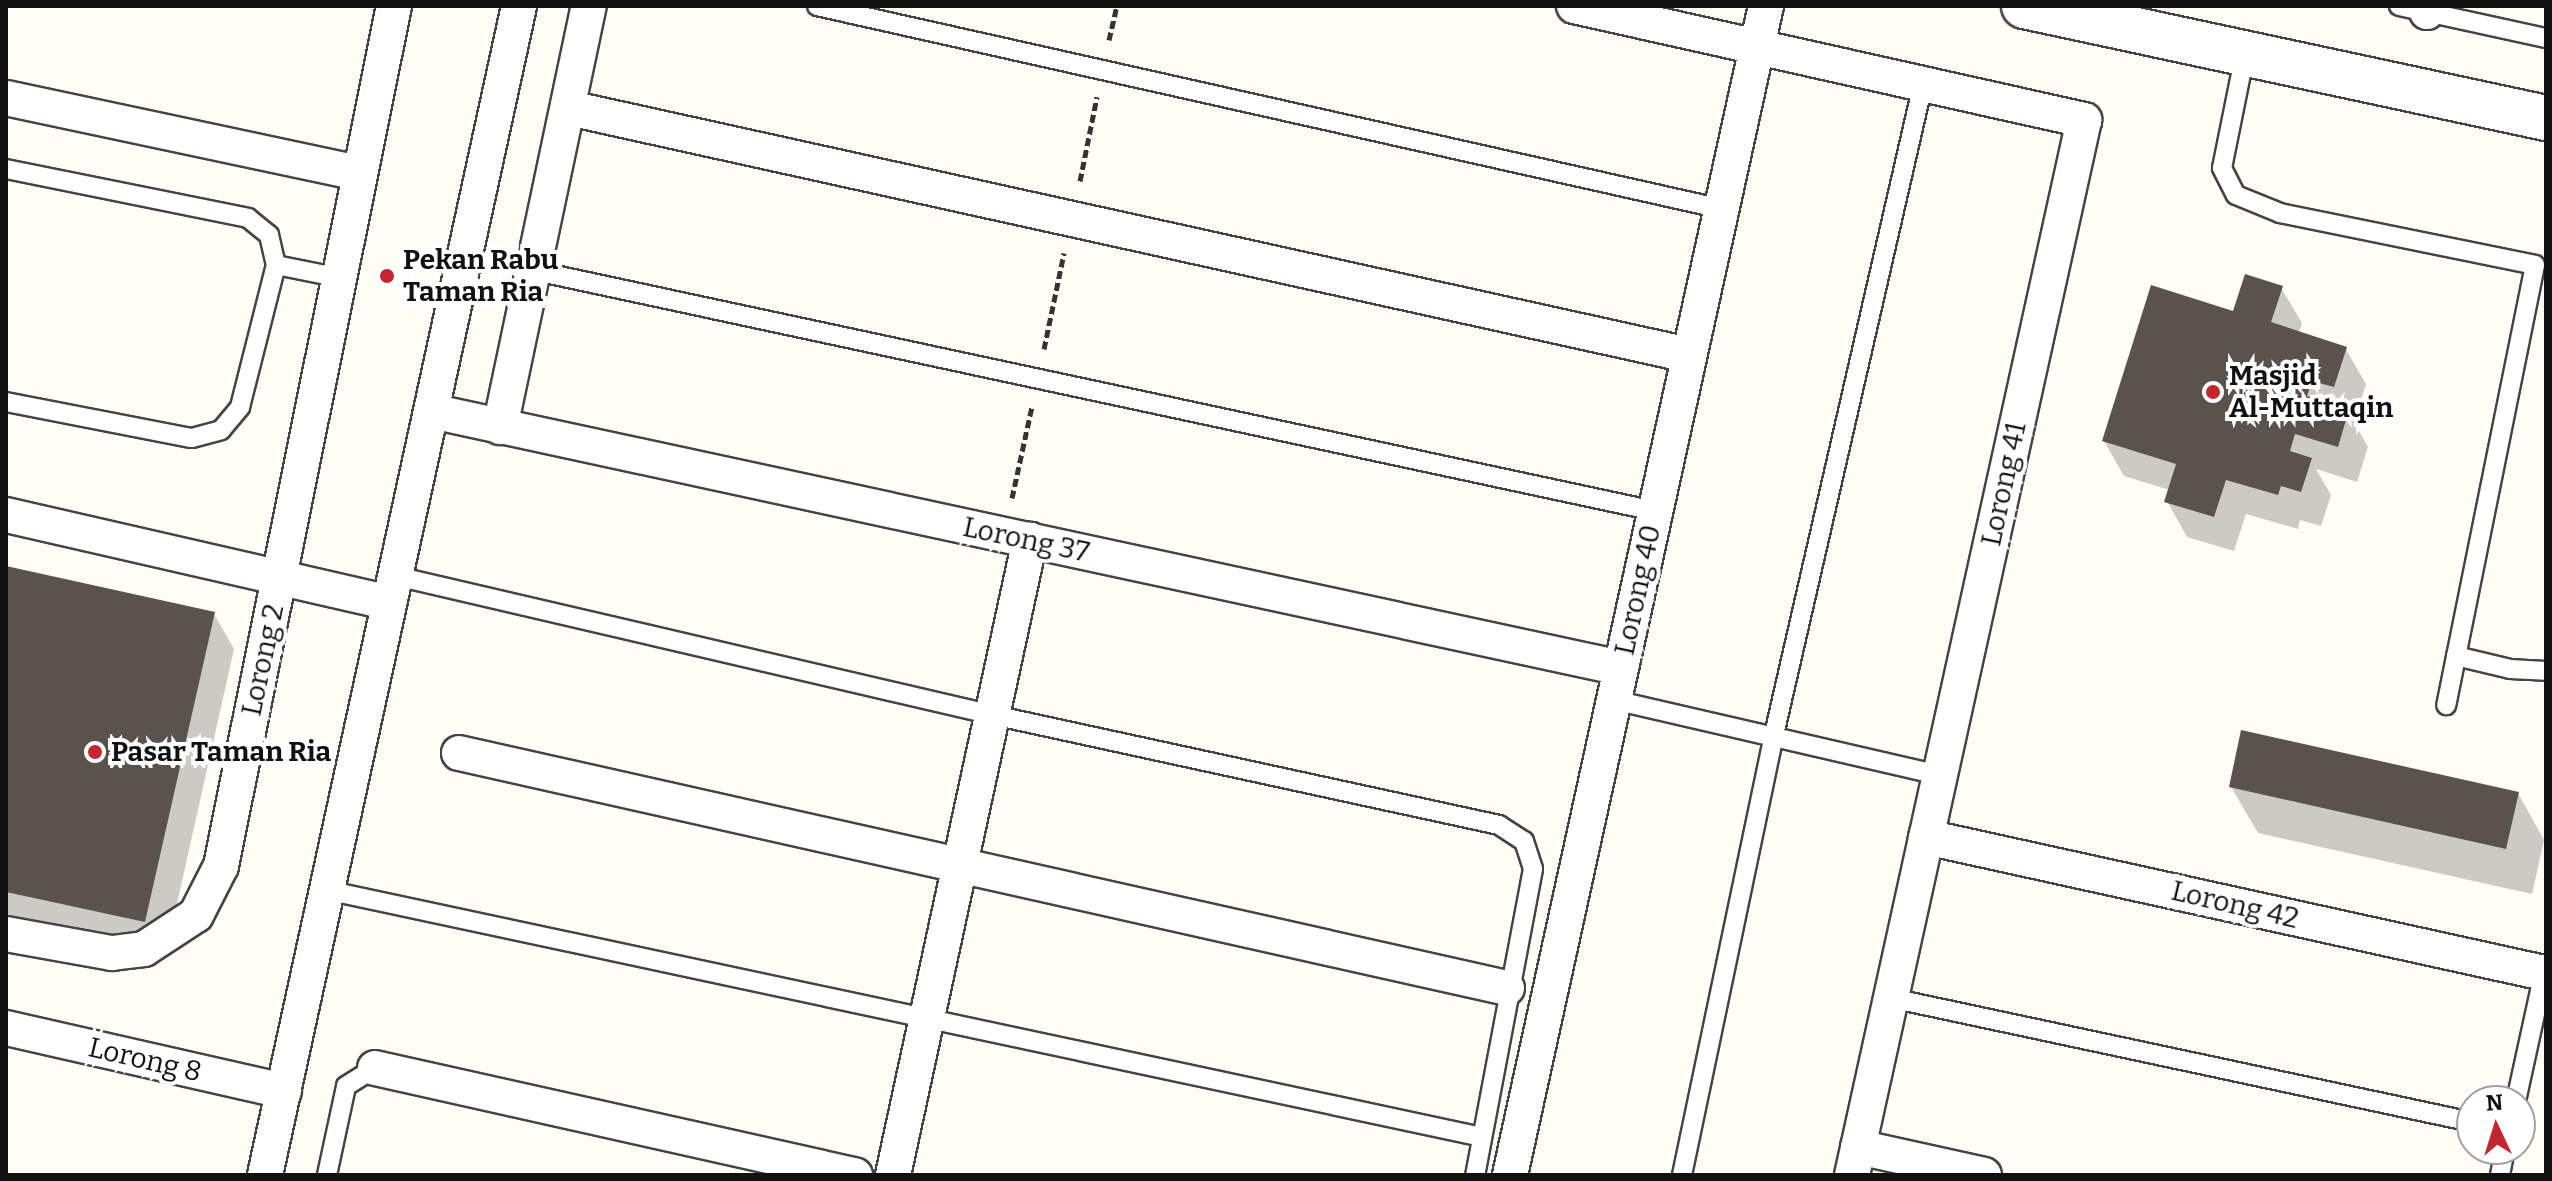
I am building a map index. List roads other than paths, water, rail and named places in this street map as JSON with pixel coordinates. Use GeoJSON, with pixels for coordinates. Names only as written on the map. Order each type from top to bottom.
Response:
{"type":"FeatureCollection","features":[{"type":"Feature","properties":{"kind":"street","name":"Lorong 2"},"geometry":{"type":"LineString","coordinates":[[6,934],[112,953],[144,949],[196,915],[221,866],[280,578],[336,277],[394,6]]}},
{"type":"Feature","properties":{"kind":"street"},"geometry":{"type":"LineString","coordinates":[[265,1175],[519,6]]}},
{"type":"Feature","properties":{"kind":"street"},"geometry":{"type":"LineString","coordinates":[[500,427],[536,271],[589,6]]}},
{"type":"Feature","properties":{"kind":"street","name":"Lorong 41"},"geometry":{"type":"LineString","coordinates":[[1574,6],[2084,120],[1855,1161]]}},
{"type":"Feature","properties":{"kind":"street","name":"Lorong 40"},"geometry":{"type":"LineString","coordinates":[[1510,1175],[1766,6]]}},
{"type":"Feature","properties":{"kind":"street"},"geometry":{"type":"LineString","coordinates":[[2024,6],[2546,118]]}},
{"type":"Feature","properties":{"kind":"street"},"geometry":{"type":"LineString","coordinates":[[6,98],[359,173]]}},
{"type":"Feature","properties":{"kind":"street"},"geometry":{"type":"LineString","coordinates":[[569,108],[1689,355]]}},
{"type":"Feature","properties":{"kind":"street","name":"Lorong 37"},"geometry":{"type":"LineString","coordinates":[[431,411],[1017,538],[1618,684]]}},
{"type":"Feature","properties":{"kind":"street"},"geometry":{"type":"LineString","coordinates":[[6,515],[280,578],[392,590]]}},
{"type":"Feature","properties":{"kind":"street"},"geometry":{"type":"LineString","coordinates":[[893,1175],[993,715],[1017,538]]}},
{"type":"Feature","properties":{"kind":"street"},"geometry":{"type":"LineString","coordinates":[[459,753],[1507,988]]}},
{"type":"Feature","properties":{"kind":"street","name":"Lorong 42"},"geometry":{"type":"LineString","coordinates":[[1926,837],[2544,973]]}},
{"type":"Feature","properties":{"kind":"street","name":"Lorong 8"},"geometry":{"type":"LineString","coordinates":[[6,1028],[284,1091]]}},
{"type":"Feature","properties":{"kind":"street"},"geometry":{"type":"LineString","coordinates":[[375,1068],[855,1175]]}},
{"type":"Feature","properties":{"kind":"street"},"geometry":{"type":"LineString","coordinates":[[1855,1161],[1984,1175]]}},
{"type":"Feature","properties":{"kind":"lane"},"geometry":{"type":"LineString","coordinates":[[817,6],[1722,209]]}},
{"type":"Feature","properties":{"kind":"lane"},"geometry":{"type":"LineString","coordinates":[[2418,8],[2546,38]]}},
{"type":"Feature","properties":{"kind":"lane"},"geometry":{"type":"LineString","coordinates":[[2245,54],[2222,168],[2236,195],[2280,213],[2540,267],[2446,705]]}},
{"type":"Feature","properties":{"kind":"lane"},"geometry":{"type":"LineString","coordinates":[[1682,1175],[1773,739],[1923,84]]}},
{"type":"Feature","properties":{"kind":"lane"},"geometry":{"type":"LineString","coordinates":[[6,169],[248,218],[269,235],[276,265],[240,407],[221,430],[192,438],[6,402]]}},
{"type":"Feature","properties":{"kind":"lane"},"geometry":{"type":"LineString","coordinates":[[276,265],[336,277]]}},
{"type":"Feature","properties":{"kind":"lane"},"geometry":{"type":"LineString","coordinates":[[536,271],[1037,382],[1655,511]]}},
{"type":"Feature","properties":{"kind":"lane"},"geometry":{"type":"LineString","coordinates":[[392,590],[993,715],[1499,825],[1524,841],[1533,869],[1507,988],[1475,1175]]}},
{"type":"Feature","properties":{"kind":"lane"},"geometry":{"type":"LineString","coordinates":[[2456,656],[2510,669],[2546,671]]}},
{"type":"Feature","properties":{"kind":"lane"},"geometry":{"type":"LineString","coordinates":[[1618,684],[1773,739],[1940,775]]}},
{"type":"Feature","properties":{"kind":"lane"},"geometry":{"type":"LineString","coordinates":[[326,890],[1482,1137]]}},
{"type":"Feature","properties":{"kind":"lane"},"geometry":{"type":"LineString","coordinates":[[2520,1085],[2544,973]]}},
{"type":"Feature","properties":{"kind":"lane"},"geometry":{"type":"LineString","coordinates":[[1891,998],[2456,1119]]}},
{"type":"Feature","properties":{"kind":"lane"},"geometry":{"type":"LineString","coordinates":[[327,1175],[346,1086],[375,1068]]}},
{"type":"Feature","properties":{"kind":"place","name":"Pekan Rabu Taman Ria"},"geometry":{"type":"Point","coordinates":[387,276]}},
{"type":"Feature","properties":{"kind":"place","name":"Masjid Al-Muttaqin"},"geometry":{"type":"Point","coordinates":[2213,392]}},
{"type":"Feature","properties":{"kind":"place","name":"Pasar Taman Ria"},"geometry":{"type":"Point","coordinates":[95,752]}}]}
